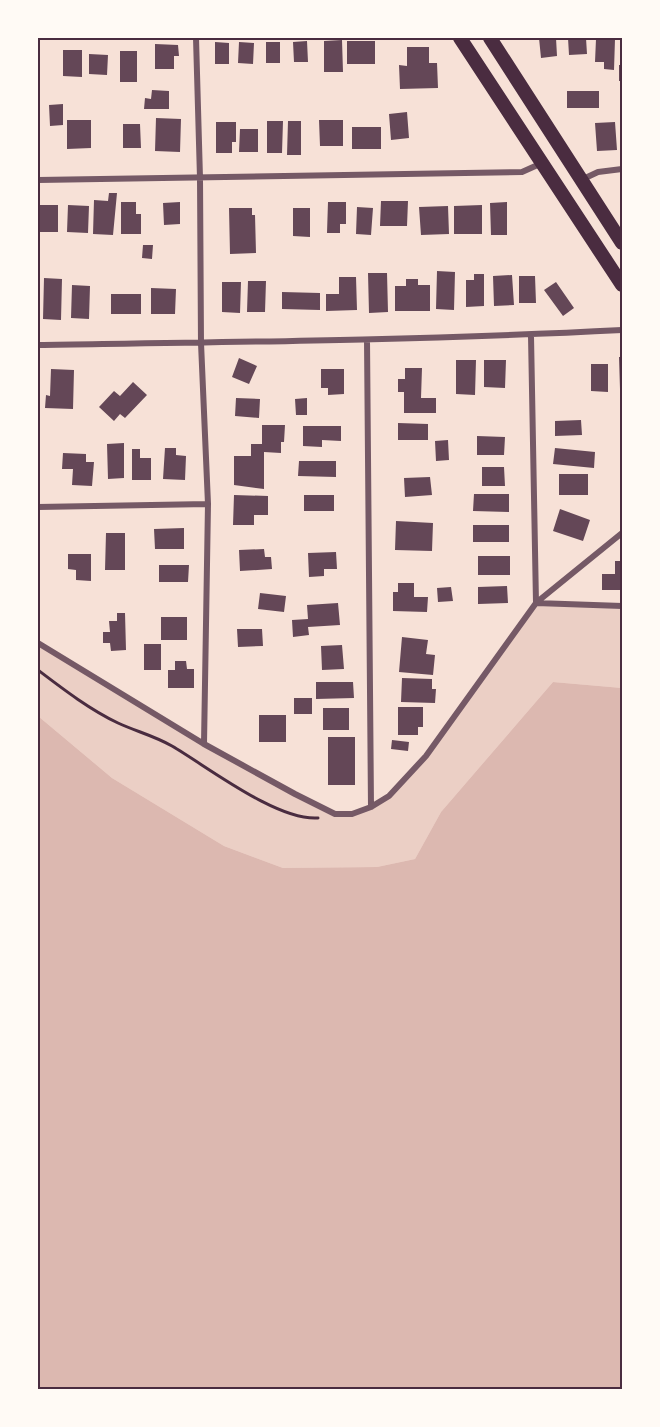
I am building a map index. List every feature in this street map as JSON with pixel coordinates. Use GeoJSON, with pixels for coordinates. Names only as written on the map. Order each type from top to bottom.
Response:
{"type":"FeatureCollection","features":[{"type":"Feature","properties":{"kind":"main road"},"geometry":{"type":"LineString","coordinates":[[460,38],[622,285]]}},
{"type":"Feature","properties":{"kind":"main road"},"geometry":{"type":"LineString","coordinates":[[490,38],[622,243]]}},
{"type":"Feature","properties":{"kind":"street"},"geometry":{"type":"LineString","coordinates":[[196,38],[201,343],[208,504],[204,744]]}},
{"type":"Feature","properties":{"kind":"street"},"geometry":{"type":"LineString","coordinates":[[38,180],[522,172],[542,162]]}},
{"type":"Feature","properties":{"kind":"street"},"geometry":{"type":"LineString","coordinates":[[581,180],[598,172],[622,169]]}},
{"type":"Feature","properties":{"kind":"street"},"geometry":{"type":"LineString","coordinates":[[38,345],[531,336],[622,330]]}},
{"type":"Feature","properties":{"kind":"street"},"geometry":{"type":"LineString","coordinates":[[531,336],[536,603]]}},
{"type":"Feature","properties":{"kind":"street"},"geometry":{"type":"LineString","coordinates":[[367,340],[371,807]]}},
{"type":"Feature","properties":{"kind":"street"},"geometry":{"type":"LineString","coordinates":[[38,507],[208,504]]}},
{"type":"Feature","properties":{"kind":"street"},"geometry":{"type":"LineString","coordinates":[[38,643],[204,744],[335,814],[352,814],[371,807],[389,796],[426,756],[536,603],[622,532]]}},
{"type":"Feature","properties":{"kind":"street"},"geometry":{"type":"LineString","coordinates":[[536,603],[622,606]]}},
{"type":"Feature","properties":{"kind":"path"},"geometry":{"type":"LineString","coordinates":[[38,670],[83,703],[117,722],[170,745],[223,778],[291,815],[308,818],[335,814]]}},
{"type":"Feature","properties":{"kind":"shaded area"},"geometry":{"type":"Polygon","coordinates":[[[536,603],[622,609],[622,688],[553,682],[441,812],[415,859],[377,867],[283,868],[224,846],[112,778],[38,716],[38,644],[203,745],[334,815],[352,814],[389,796],[426,756],[536,603]]]}},
{"type":"Feature","properties":{"kind":"shaded area"},"geometry":{"type":"Polygon","coordinates":[[[553,682],[622,688],[622,1389],[38,1389],[38,716],[112,778],[224,846],[283,868],[377,867],[415,859],[441,812],[553,682]]]}},
{"type":"Feature","properties":{"kind":"building"},"geometry":{"type":"Polygon","coordinates":[[[539,38],[556,38],[557,56],[541,58],[539,38]]]}},
{"type":"Feature","properties":{"kind":"building"},"geometry":{"type":"Polygon","coordinates":[[[568,38],[586,38],[587,54],[569,55],[568,38]]]}},
{"type":"Feature","properties":{"kind":"building"},"geometry":{"type":"Polygon","coordinates":[[[596,39],[615,39],[614,70],[604,69],[604,62],[595,62],[596,39]]]}},
{"type":"Feature","properties":{"kind":"building"},"geometry":{"type":"Polygon","coordinates":[[[342,40],[343,72],[324,72],[324,41],[342,40]]]}},
{"type":"Feature","properties":{"kind":"building"},"geometry":{"type":"Polygon","coordinates":[[[307,41],[308,62],[294,62],[293,42],[307,41]]]}},
{"type":"Feature","properties":{"kind":"building"},"geometry":{"type":"Polygon","coordinates":[[[347,41],[375,41],[375,64],[347,64],[347,41]]]}},
{"type":"Feature","properties":{"kind":"building"},"geometry":{"type":"Polygon","coordinates":[[[215,42],[229,43],[229,64],[215,64],[215,42]]]}},
{"type":"Feature","properties":{"kind":"building"},"geometry":{"type":"Polygon","coordinates":[[[239,42],[254,43],[253,64],[238,63],[239,42]]]}},
{"type":"Feature","properties":{"kind":"building"},"geometry":{"type":"Polygon","coordinates":[[[266,42],[280,42],[280,63],[266,63],[266,42]]]}},
{"type":"Feature","properties":{"kind":"building"},"geometry":{"type":"Polygon","coordinates":[[[155,44],[178,45],[179,56],[174,56],[174,69],[155,69],[155,44]]]}},
{"type":"Feature","properties":{"kind":"building"},"geometry":{"type":"Polygon","coordinates":[[[407,47],[429,47],[429,63],[437,63],[438,88],[400,89],[399,65],[407,66],[407,47]]]}},
{"type":"Feature","properties":{"kind":"building"},"geometry":{"type":"Polygon","coordinates":[[[63,50],[82,50],[82,77],[63,76],[63,50]]]}},
{"type":"Feature","properties":{"kind":"building"},"geometry":{"type":"Polygon","coordinates":[[[120,51],[137,51],[137,82],[120,82],[120,51]]]}},
{"type":"Feature","properties":{"kind":"building"},"geometry":{"type":"Polygon","coordinates":[[[89,54],[108,55],[107,75],[89,74],[89,54]]]}},
{"type":"Feature","properties":{"kind":"building"},"geometry":{"type":"Polygon","coordinates":[[[619,65],[622,65],[622,81],[619,81],[619,65]]]}},
{"type":"Feature","properties":{"kind":"building"},"geometry":{"type":"Polygon","coordinates":[[[152,90],[169,91],[169,109],[144,109],[145,98],[151,99],[152,90]]]}},
{"type":"Feature","properties":{"kind":"building"},"geometry":{"type":"Polygon","coordinates":[[[567,91],[599,91],[599,108],[567,108],[567,91]]]}},
{"type":"Feature","properties":{"kind":"building"},"geometry":{"type":"Polygon","coordinates":[[[63,104],[63,125],[50,126],[49,105],[63,104]]]}},
{"type":"Feature","properties":{"kind":"building"},"geometry":{"type":"Polygon","coordinates":[[[407,112],[409,138],[391,140],[389,114],[407,112]]]}},
{"type":"Feature","properties":{"kind":"building"},"geometry":{"type":"Polygon","coordinates":[[[156,118],[181,119],[180,152],[155,151],[156,118]]]}},
{"type":"Feature","properties":{"kind":"building"},"geometry":{"type":"Polygon","coordinates":[[[67,120],[91,120],[91,148],[67,149],[67,120]]]}},
{"type":"Feature","properties":{"kind":"building"},"geometry":{"type":"Polygon","coordinates":[[[319,120],[343,120],[343,146],[320,146],[319,120]]]}},
{"type":"Feature","properties":{"kind":"building"},"geometry":{"type":"Polygon","coordinates":[[[267,121],[283,121],[282,153],[267,153],[267,121]]]}},
{"type":"Feature","properties":{"kind":"building"},"geometry":{"type":"Polygon","coordinates":[[[288,121],[301,121],[301,155],[287,155],[288,121]]]}},
{"type":"Feature","properties":{"kind":"building"},"geometry":{"type":"Polygon","coordinates":[[[216,122],[236,122],[236,142],[232,142],[232,153],[216,153],[216,122]]]}},
{"type":"Feature","properties":{"kind":"building"},"geometry":{"type":"Polygon","coordinates":[[[615,122],[617,150],[597,151],[595,123],[615,122]]]}},
{"type":"Feature","properties":{"kind":"building"},"geometry":{"type":"Polygon","coordinates":[[[123,124],[140,124],[141,148],[123,148],[123,124]]]}},
{"type":"Feature","properties":{"kind":"building"},"geometry":{"type":"Polygon","coordinates":[[[352,127],[381,127],[381,149],[352,149],[352,127]]]}},
{"type":"Feature","properties":{"kind":"building"},"geometry":{"type":"Polygon","coordinates":[[[240,129],[258,129],[258,152],[239,152],[240,129]]]}},
{"type":"Feature","properties":{"kind":"building"},"geometry":{"type":"Polygon","coordinates":[[[109,193],[117,193],[113,235],[93,234],[94,200],[108,201],[109,193]]]}},
{"type":"Feature","properties":{"kind":"building"},"geometry":{"type":"Polygon","coordinates":[[[381,201],[408,201],[407,226],[380,226],[381,201]]]}},
{"type":"Feature","properties":{"kind":"building"},"geometry":{"type":"Polygon","coordinates":[[[121,202],[136,202],[136,214],[141,214],[141,234],[121,234],[121,202]]]}},
{"type":"Feature","properties":{"kind":"building"},"geometry":{"type":"Polygon","coordinates":[[[180,202],[180,224],[164,225],[163,203],[180,202]]]}},
{"type":"Feature","properties":{"kind":"building"},"geometry":{"type":"Polygon","coordinates":[[[328,202],[346,202],[346,224],[340,224],[340,233],[327,233],[328,202]]]}},
{"type":"Feature","properties":{"kind":"building"},"geometry":{"type":"Polygon","coordinates":[[[507,202],[507,235],[491,235],[490,203],[507,202]]]}},
{"type":"Feature","properties":{"kind":"building"},"geometry":{"type":"Polygon","coordinates":[[[39,205],[58,205],[58,232],[39,232],[39,205]]]}},
{"type":"Feature","properties":{"kind":"building"},"geometry":{"type":"Polygon","coordinates":[[[68,205],[89,206],[88,233],[67,232],[68,205]]]}},
{"type":"Feature","properties":{"kind":"building"},"geometry":{"type":"Polygon","coordinates":[[[482,205],[482,234],[454,234],[454,206],[482,205]]]}},
{"type":"Feature","properties":{"kind":"building"},"geometry":{"type":"Polygon","coordinates":[[[448,206],[449,234],[421,235],[419,207],[448,206]]]}},
{"type":"Feature","properties":{"kind":"building"},"geometry":{"type":"Polygon","coordinates":[[[357,207],[373,208],[371,235],[356,234],[357,207]]]}},
{"type":"Feature","properties":{"kind":"building"},"geometry":{"type":"Polygon","coordinates":[[[229,208],[252,208],[252,215],[255,215],[256,253],[230,254],[229,208]]]}},
{"type":"Feature","properties":{"kind":"building"},"geometry":{"type":"Polygon","coordinates":[[[293,208],[310,208],[310,237],[293,236],[293,208]]]}},
{"type":"Feature","properties":{"kind":"building"},"geometry":{"type":"Polygon","coordinates":[[[143,245],[153,245],[152,259],[142,258],[143,245]]]}},
{"type":"Feature","properties":{"kind":"building"},"geometry":{"type":"Polygon","coordinates":[[[437,271],[455,272],[454,310],[436,309],[437,271]]]}},
{"type":"Feature","properties":{"kind":"building"},"geometry":{"type":"Polygon","coordinates":[[[368,273],[387,273],[388,312],[369,313],[368,273]]]}},
{"type":"Feature","properties":{"kind":"building"},"geometry":{"type":"Polygon","coordinates":[[[474,274],[484,274],[484,306],[466,307],[466,280],[474,280],[474,274]]]}},
{"type":"Feature","properties":{"kind":"building"},"geometry":{"type":"Polygon","coordinates":[[[512,275],[514,305],[494,306],[493,276],[512,275]]]}},
{"type":"Feature","properties":{"kind":"building"},"geometry":{"type":"Polygon","coordinates":[[[519,276],[535,276],[536,303],[519,303],[519,276]]]}},
{"type":"Feature","properties":{"kind":"building"},"geometry":{"type":"Polygon","coordinates":[[[339,277],[356,277],[357,310],[326,311],[326,294],[339,294],[339,277]]]}},
{"type":"Feature","properties":{"kind":"building"},"geometry":{"type":"Polygon","coordinates":[[[44,278],[62,279],[61,320],[43,319],[44,278]]]}},
{"type":"Feature","properties":{"kind":"building"},"geometry":{"type":"Polygon","coordinates":[[[406,279],[418,279],[418,285],[430,285],[430,311],[395,311],[395,286],[406,286],[406,279]]]}},
{"type":"Feature","properties":{"kind":"building"},"geometry":{"type":"Polygon","coordinates":[[[248,281],[266,281],[265,312],[247,312],[248,281]]]}},
{"type":"Feature","properties":{"kind":"building"},"geometry":{"type":"Polygon","coordinates":[[[222,282],[241,282],[240,313],[222,312],[222,282]]]}},
{"type":"Feature","properties":{"kind":"building"},"geometry":{"type":"Polygon","coordinates":[[[556,282],[574,308],[563,316],[544,290],[556,282]]]}},
{"type":"Feature","properties":{"kind":"building"},"geometry":{"type":"Polygon","coordinates":[[[72,285],[90,286],[89,319],[71,318],[72,285]]]}},
{"type":"Feature","properties":{"kind":"building"},"geometry":{"type":"Polygon","coordinates":[[[151,288],[176,289],[175,314],[151,314],[151,288]]]}},
{"type":"Feature","properties":{"kind":"building"},"geometry":{"type":"Polygon","coordinates":[[[282,292],[320,293],[320,310],[282,309],[282,292]]]}},
{"type":"Feature","properties":{"kind":"building"},"geometry":{"type":"Polygon","coordinates":[[[111,294],[141,294],[141,314],[111,314],[111,294]]]}},
{"type":"Feature","properties":{"kind":"building"},"geometry":{"type":"Polygon","coordinates":[[[619,357],[622,357],[622,389],[620,389],[619,357]]]}},
{"type":"Feature","properties":{"kind":"building"},"geometry":{"type":"Polygon","coordinates":[[[239,358],[257,366],[249,384],[232,377],[239,358]]]}},
{"type":"Feature","properties":{"kind":"building"},"geometry":{"type":"Polygon","coordinates":[[[456,360],[476,360],[475,395],[456,394],[456,360]]]}},
{"type":"Feature","properties":{"kind":"building"},"geometry":{"type":"Polygon","coordinates":[[[484,360],[506,360],[505,388],[484,387],[484,360]]]}},
{"type":"Feature","properties":{"kind":"building"},"geometry":{"type":"Polygon","coordinates":[[[591,364],[608,364],[608,392],[591,391],[591,364]]]}},
{"type":"Feature","properties":{"kind":"building"},"geometry":{"type":"Polygon","coordinates":[[[405,368],[422,368],[421,398],[436,398],[436,413],[404,413],[404,392],[398,392],[398,379],[405,379],[405,368]]]}},
{"type":"Feature","properties":{"kind":"building"},"geometry":{"type":"Polygon","coordinates":[[[51,369],[74,370],[73,409],[45,408],[46,395],[50,396],[51,369]]]}},
{"type":"Feature","properties":{"kind":"building"},"geometry":{"type":"Polygon","coordinates":[[[321,369],[344,369],[344,394],[328,395],[328,388],[321,388],[321,369]]]}},
{"type":"Feature","properties":{"kind":"building"},"geometry":{"type":"Polygon","coordinates":[[[133,382],[147,395],[125,418],[120,414],[114,421],[99,407],[114,391],[120,396],[133,382]]]}},
{"type":"Feature","properties":{"kind":"building"},"geometry":{"type":"Polygon","coordinates":[[[236,398],[260,399],[259,418],[235,416],[236,398]]]}},
{"type":"Feature","properties":{"kind":"building"},"geometry":{"type":"Polygon","coordinates":[[[307,398],[307,415],[296,415],[295,399],[307,398]]]}},
{"type":"Feature","properties":{"kind":"building"},"geometry":{"type":"Polygon","coordinates":[[[581,420],[582,435],[555,436],[555,421],[581,420]]]}},
{"type":"Feature","properties":{"kind":"building"},"geometry":{"type":"Polygon","coordinates":[[[398,423],[428,424],[428,440],[398,440],[398,423]]]}},
{"type":"Feature","properties":{"kind":"building"},"geometry":{"type":"Polygon","coordinates":[[[262,425],[285,425],[281,453],[264,452],[264,489],[234,485],[234,456],[251,456],[251,444],[262,444],[262,425]]]}},
{"type":"Feature","properties":{"kind":"building"},"geometry":{"type":"Polygon","coordinates":[[[303,426],[341,426],[341,441],[322,440],[322,447],[303,446],[303,426]]]}},
{"type":"Feature","properties":{"kind":"building"},"geometry":{"type":"Polygon","coordinates":[[[477,436],[505,437],[504,455],[477,455],[477,436]]]}},
{"type":"Feature","properties":{"kind":"building"},"geometry":{"type":"Polygon","coordinates":[[[448,440],[449,460],[436,461],[435,441],[448,440]]]}},
{"type":"Feature","properties":{"kind":"building"},"geometry":{"type":"Polygon","coordinates":[[[124,443],[124,478],[108,479],[107,444],[124,443]]]}},
{"type":"Feature","properties":{"kind":"building"},"geometry":{"type":"Polygon","coordinates":[[[165,448],[176,448],[176,455],[186,456],[185,480],[163,479],[165,448]]]}},
{"type":"Feature","properties":{"kind":"building"},"geometry":{"type":"Polygon","coordinates":[[[555,448],[595,452],[594,468],[553,464],[555,448]]]}},
{"type":"Feature","properties":{"kind":"building"},"geometry":{"type":"Polygon","coordinates":[[[132,449],[140,449],[140,458],[151,458],[151,480],[132,480],[132,449]]]}},
{"type":"Feature","properties":{"kind":"building"},"geometry":{"type":"Polygon","coordinates":[[[63,453],[86,454],[86,462],[94,462],[92,486],[72,485],[73,469],[62,469],[63,453]]]}},
{"type":"Feature","properties":{"kind":"building"},"geometry":{"type":"Polygon","coordinates":[[[38,461],[40,461],[40,486],[38,486],[38,461]]]}},
{"type":"Feature","properties":{"kind":"building"},"geometry":{"type":"Polygon","coordinates":[[[299,461],[336,461],[336,477],[298,476],[299,461]]]}},
{"type":"Feature","properties":{"kind":"building"},"geometry":{"type":"Polygon","coordinates":[[[482,467],[504,467],[505,486],[482,486],[482,467]]]}},
{"type":"Feature","properties":{"kind":"building"},"geometry":{"type":"Polygon","coordinates":[[[559,474],[588,474],[588,495],[559,495],[559,474]]]}},
{"type":"Feature","properties":{"kind":"building"},"geometry":{"type":"Polygon","coordinates":[[[430,477],[432,495],[405,497],[404,478],[430,477]]]}},
{"type":"Feature","properties":{"kind":"building"},"geometry":{"type":"Polygon","coordinates":[[[474,494],[509,494],[509,512],[473,511],[474,494]]]}},
{"type":"Feature","properties":{"kind":"building"},"geometry":{"type":"Polygon","coordinates":[[[234,495],[268,496],[268,515],[254,515],[254,525],[233,525],[234,495]]]}},
{"type":"Feature","properties":{"kind":"building"},"geometry":{"type":"Polygon","coordinates":[[[304,495],[334,495],[334,511],[304,511],[304,495]]]}},
{"type":"Feature","properties":{"kind":"building"},"geometry":{"type":"Polygon","coordinates":[[[560,509],[590,520],[583,541],[553,531],[560,509]]]}},
{"type":"Feature","properties":{"kind":"building"},"geometry":{"type":"Polygon","coordinates":[[[396,521],[433,523],[432,551],[395,550],[396,521]]]}},
{"type":"Feature","properties":{"kind":"building"},"geometry":{"type":"Polygon","coordinates":[[[473,525],[509,525],[509,542],[473,542],[473,525]]]}},
{"type":"Feature","properties":{"kind":"building"},"geometry":{"type":"Polygon","coordinates":[[[184,528],[184,549],[155,549],[154,529],[184,528]]]}},
{"type":"Feature","properties":{"kind":"building"},"geometry":{"type":"Polygon","coordinates":[[[106,533],[125,533],[125,570],[105,570],[106,533]]]}},
{"type":"Feature","properties":{"kind":"building"},"geometry":{"type":"Polygon","coordinates":[[[264,549],[265,557],[271,557],[272,569],[240,571],[239,550],[264,549]]]}},
{"type":"Feature","properties":{"kind":"building"},"geometry":{"type":"Polygon","coordinates":[[[336,552],[337,569],[324,569],[324,576],[309,577],[308,553],[336,552]]]}},
{"type":"Feature","properties":{"kind":"building"},"geometry":{"type":"Polygon","coordinates":[[[68,554],[91,554],[91,581],[76,580],[76,570],[68,569],[68,554]]]}},
{"type":"Feature","properties":{"kind":"building"},"geometry":{"type":"Polygon","coordinates":[[[478,556],[510,556],[510,575],[478,575],[478,556]]]}},
{"type":"Feature","properties":{"kind":"building"},"geometry":{"type":"Polygon","coordinates":[[[615,561],[622,561],[622,590],[602,590],[602,574],[615,574],[615,561]]]}},
{"type":"Feature","properties":{"kind":"building"},"geometry":{"type":"Polygon","coordinates":[[[159,565],[189,565],[188,582],[159,582],[159,565]]]}},
{"type":"Feature","properties":{"kind":"building"},"geometry":{"type":"Polygon","coordinates":[[[398,583],[414,583],[414,597],[428,597],[427,612],[393,611],[393,592],[398,592],[398,583]]]}},
{"type":"Feature","properties":{"kind":"building"},"geometry":{"type":"Polygon","coordinates":[[[507,586],[508,603],[478,604],[478,587],[507,586]]]}},
{"type":"Feature","properties":{"kind":"building"},"geometry":{"type":"Polygon","coordinates":[[[451,587],[453,601],[438,602],[437,588],[451,587]]]}},
{"type":"Feature","properties":{"kind":"building"},"geometry":{"type":"Polygon","coordinates":[[[260,593],[286,596],[284,612],[258,609],[260,593]]]}},
{"type":"Feature","properties":{"kind":"building"},"geometry":{"type":"Polygon","coordinates":[[[338,603],[340,625],[308,627],[309,635],[293,637],[292,620],[308,619],[307,605],[338,603]]]}},
{"type":"Feature","properties":{"kind":"building"},"geometry":{"type":"Polygon","coordinates":[[[117,613],[125,613],[126,650],[111,651],[110,643],[103,643],[103,632],[110,632],[109,621],[117,621],[117,613]]]}},
{"type":"Feature","properties":{"kind":"building"},"geometry":{"type":"Polygon","coordinates":[[[161,617],[187,617],[187,640],[161,640],[161,617]]]}},
{"type":"Feature","properties":{"kind":"building"},"geometry":{"type":"Polygon","coordinates":[[[237,629],[262,629],[263,646],[238,647],[237,629]]]}},
{"type":"Feature","properties":{"kind":"building"},"geometry":{"type":"Polygon","coordinates":[[[402,637],[428,640],[426,654],[435,655],[433,675],[399,672],[402,637]]]}},
{"type":"Feature","properties":{"kind":"building"},"geometry":{"type":"Polygon","coordinates":[[[144,644],[161,644],[161,670],[144,670],[144,644]]]}},
{"type":"Feature","properties":{"kind":"building"},"geometry":{"type":"Polygon","coordinates":[[[342,645],[344,669],[322,670],[321,646],[342,645]]]}},
{"type":"Feature","properties":{"kind":"building"},"geometry":{"type":"Polygon","coordinates":[[[175,661],[186,661],[187,669],[194,669],[194,688],[168,688],[168,670],[175,670],[175,661]]]}},
{"type":"Feature","properties":{"kind":"building"},"geometry":{"type":"Polygon","coordinates":[[[402,678],[432,679],[432,689],[436,689],[435,703],[401,702],[402,678]]]}},
{"type":"Feature","properties":{"kind":"building"},"geometry":{"type":"Polygon","coordinates":[[[316,682],[353,682],[354,698],[316,699],[316,682]]]}},
{"type":"Feature","properties":{"kind":"building"},"geometry":{"type":"Polygon","coordinates":[[[294,698],[312,698],[312,714],[294,714],[294,698]]]}},
{"type":"Feature","properties":{"kind":"building"},"geometry":{"type":"Polygon","coordinates":[[[398,707],[423,707],[423,727],[418,727],[418,735],[398,735],[398,707]]]}},
{"type":"Feature","properties":{"kind":"building"},"geometry":{"type":"Polygon","coordinates":[[[323,708],[349,708],[349,730],[323,730],[323,708]]]}},
{"type":"Feature","properties":{"kind":"building"},"geometry":{"type":"Polygon","coordinates":[[[259,715],[286,715],[286,742],[259,742],[259,715]]]}},
{"type":"Feature","properties":{"kind":"building"},"geometry":{"type":"Polygon","coordinates":[[[328,737],[355,737],[355,785],[328,785],[328,737]]]}},
{"type":"Feature","properties":{"kind":"building"},"geometry":{"type":"Polygon","coordinates":[[[392,740],[409,742],[408,751],[391,749],[392,740]]]}}]}
